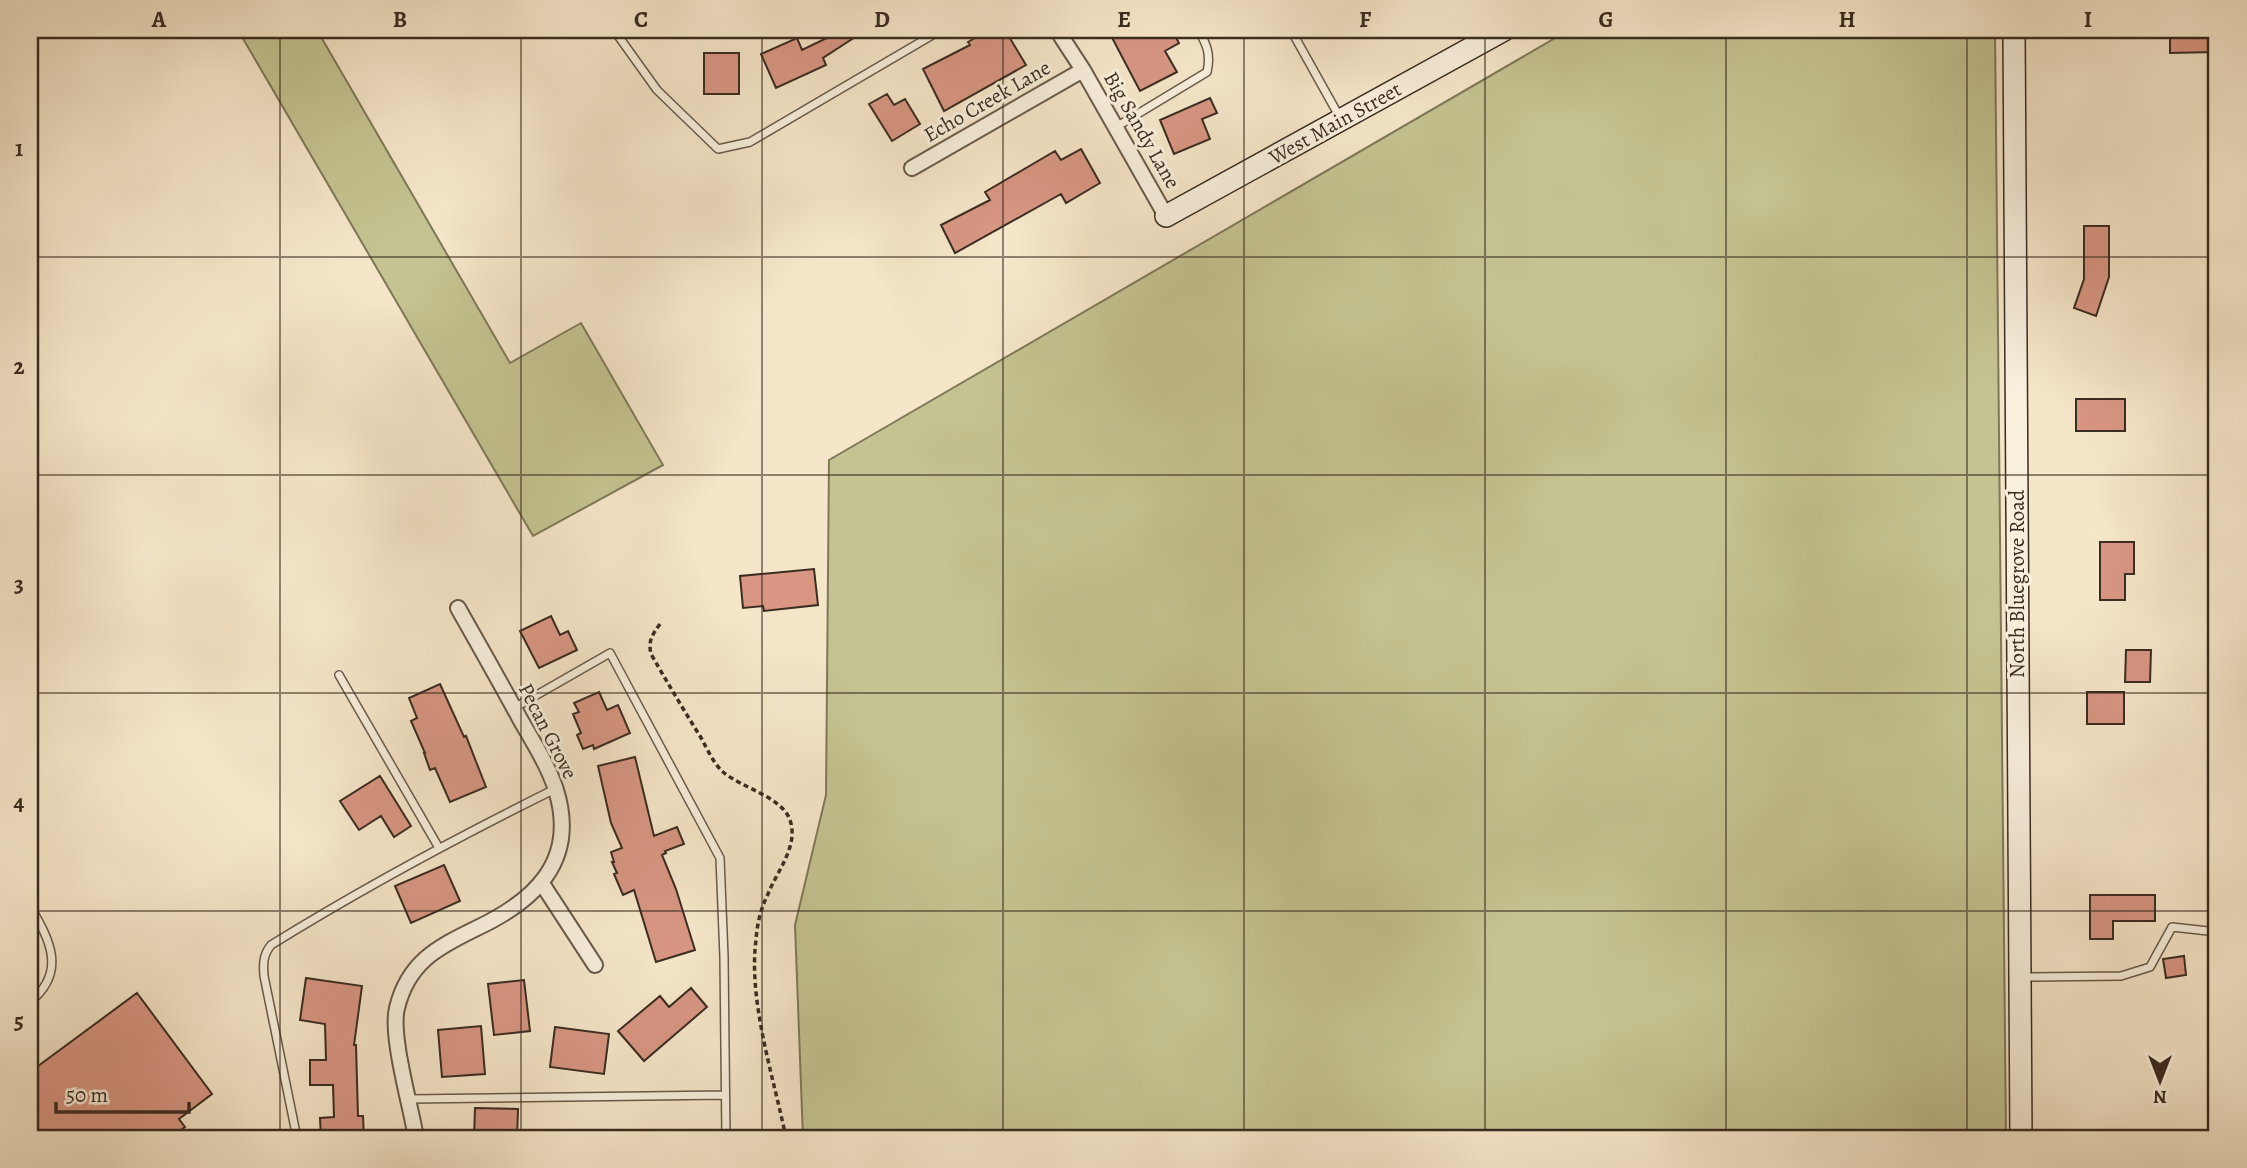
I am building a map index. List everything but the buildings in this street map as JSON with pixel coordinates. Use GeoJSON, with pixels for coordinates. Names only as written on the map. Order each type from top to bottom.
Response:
{"type":"FeatureCollection","features":[{"type":"Feature","properties":{"kind":"street","name":"Big Sandy Lane"},"geometry":{"type":"LineString","coordinates":[[1057,30],[1167,216]]}},
{"type":"Feature","properties":{"kind":"street","name":"West Main Street"},"geometry":{"type":"LineString","coordinates":[[1167,216],[1504,30]]}},
{"type":"Feature","properties":{"kind":"street","name":"North Bluegrove Road"},"geometry":{"type":"LineString","coordinates":[[2014,30],[2021,1138]]}},
{"type":"Feature","properties":{"kind":"street","name":"Echo Creek Lane"},"geometry":{"type":"LineString","coordinates":[[912,168],[1083,70]]}},
{"type":"Feature","properties":{"kind":"street","name":"Pecan Grove"},"geometry":{"type":"LineString","coordinates":[[416,1138],[396,1036],[396,1011],[405,984],[419,962],[522,903],[541,882],[558,855],[563,825],[555,789],[543,760],[458,608]]}},
{"type":"Feature","properties":{"kind":"street"},"geometry":{"type":"LineString","coordinates":[[541,882],[595,965]]}},
{"type":"Feature","properties":{"kind":"lane"},"geometry":{"type":"LineString","coordinates":[[614,30],[657,90],[718,149],[750,142],[941,30]]}},
{"type":"Feature","properties":{"kind":"lane"},"geometry":{"type":"LineString","coordinates":[[1116,127],[1207,72],[1210,59],[1205,41],[1198,30]]}},
{"type":"Feature","properties":{"kind":"lane"},"geometry":{"type":"LineString","coordinates":[[1291,30],[1341,120]]}},
{"type":"Feature","properties":{"kind":"lane"},"geometry":{"type":"LineString","coordinates":[[514,708],[610,653],[720,858],[726,1138]]}},
{"type":"Feature","properties":{"kind":"lane"},"geometry":{"type":"LineString","coordinates":[[338,675],[439,848]]}},
{"type":"Feature","properties":{"kind":"lane"},"geometry":{"type":"LineString","coordinates":[[297,1138],[266,989],[263,964],[265,953],[271,945],[342,900],[555,789]]}},
{"type":"Feature","properties":{"kind":"lane"},"geometry":{"type":"LineString","coordinates":[[30,906],[50,943],[52,962],[47,982],[30,1002]]}},
{"type":"Feature","properties":{"kind":"lane"},"geometry":{"type":"LineString","coordinates":[[2020,977],[2121,976],[2150,967],[2172,928],[2217,932]]}},
{"type":"Feature","properties":{"kind":"lane"},"geometry":{"type":"LineString","coordinates":[[410,1099],[725,1095]]}},
{"type":"Feature","properties":{"kind":"path"},"geometry":{"type":"LineString","coordinates":[[660,624],[651,636],[651,654],[717,765],[738,782],[785,809],[790,820],[792,844],[763,907],[754,957],[755,991],[786,1138]]}},
{"type":"Feature","properties":{"kind":"shaded area"},"geometry":{"type":"Polygon","coordinates":[[[238,30],[317,30],[510,363],[581,323],[663,465],[533,536],[238,30]]]}},
{"type":"Feature","properties":{"kind":"shaded area"},"geometry":{"type":"Polygon","coordinates":[[[1569,30],[1995,30],[2006,1138],[803,1138],[795,925],[826,795],[829,460],[1569,30]]]}}]}
